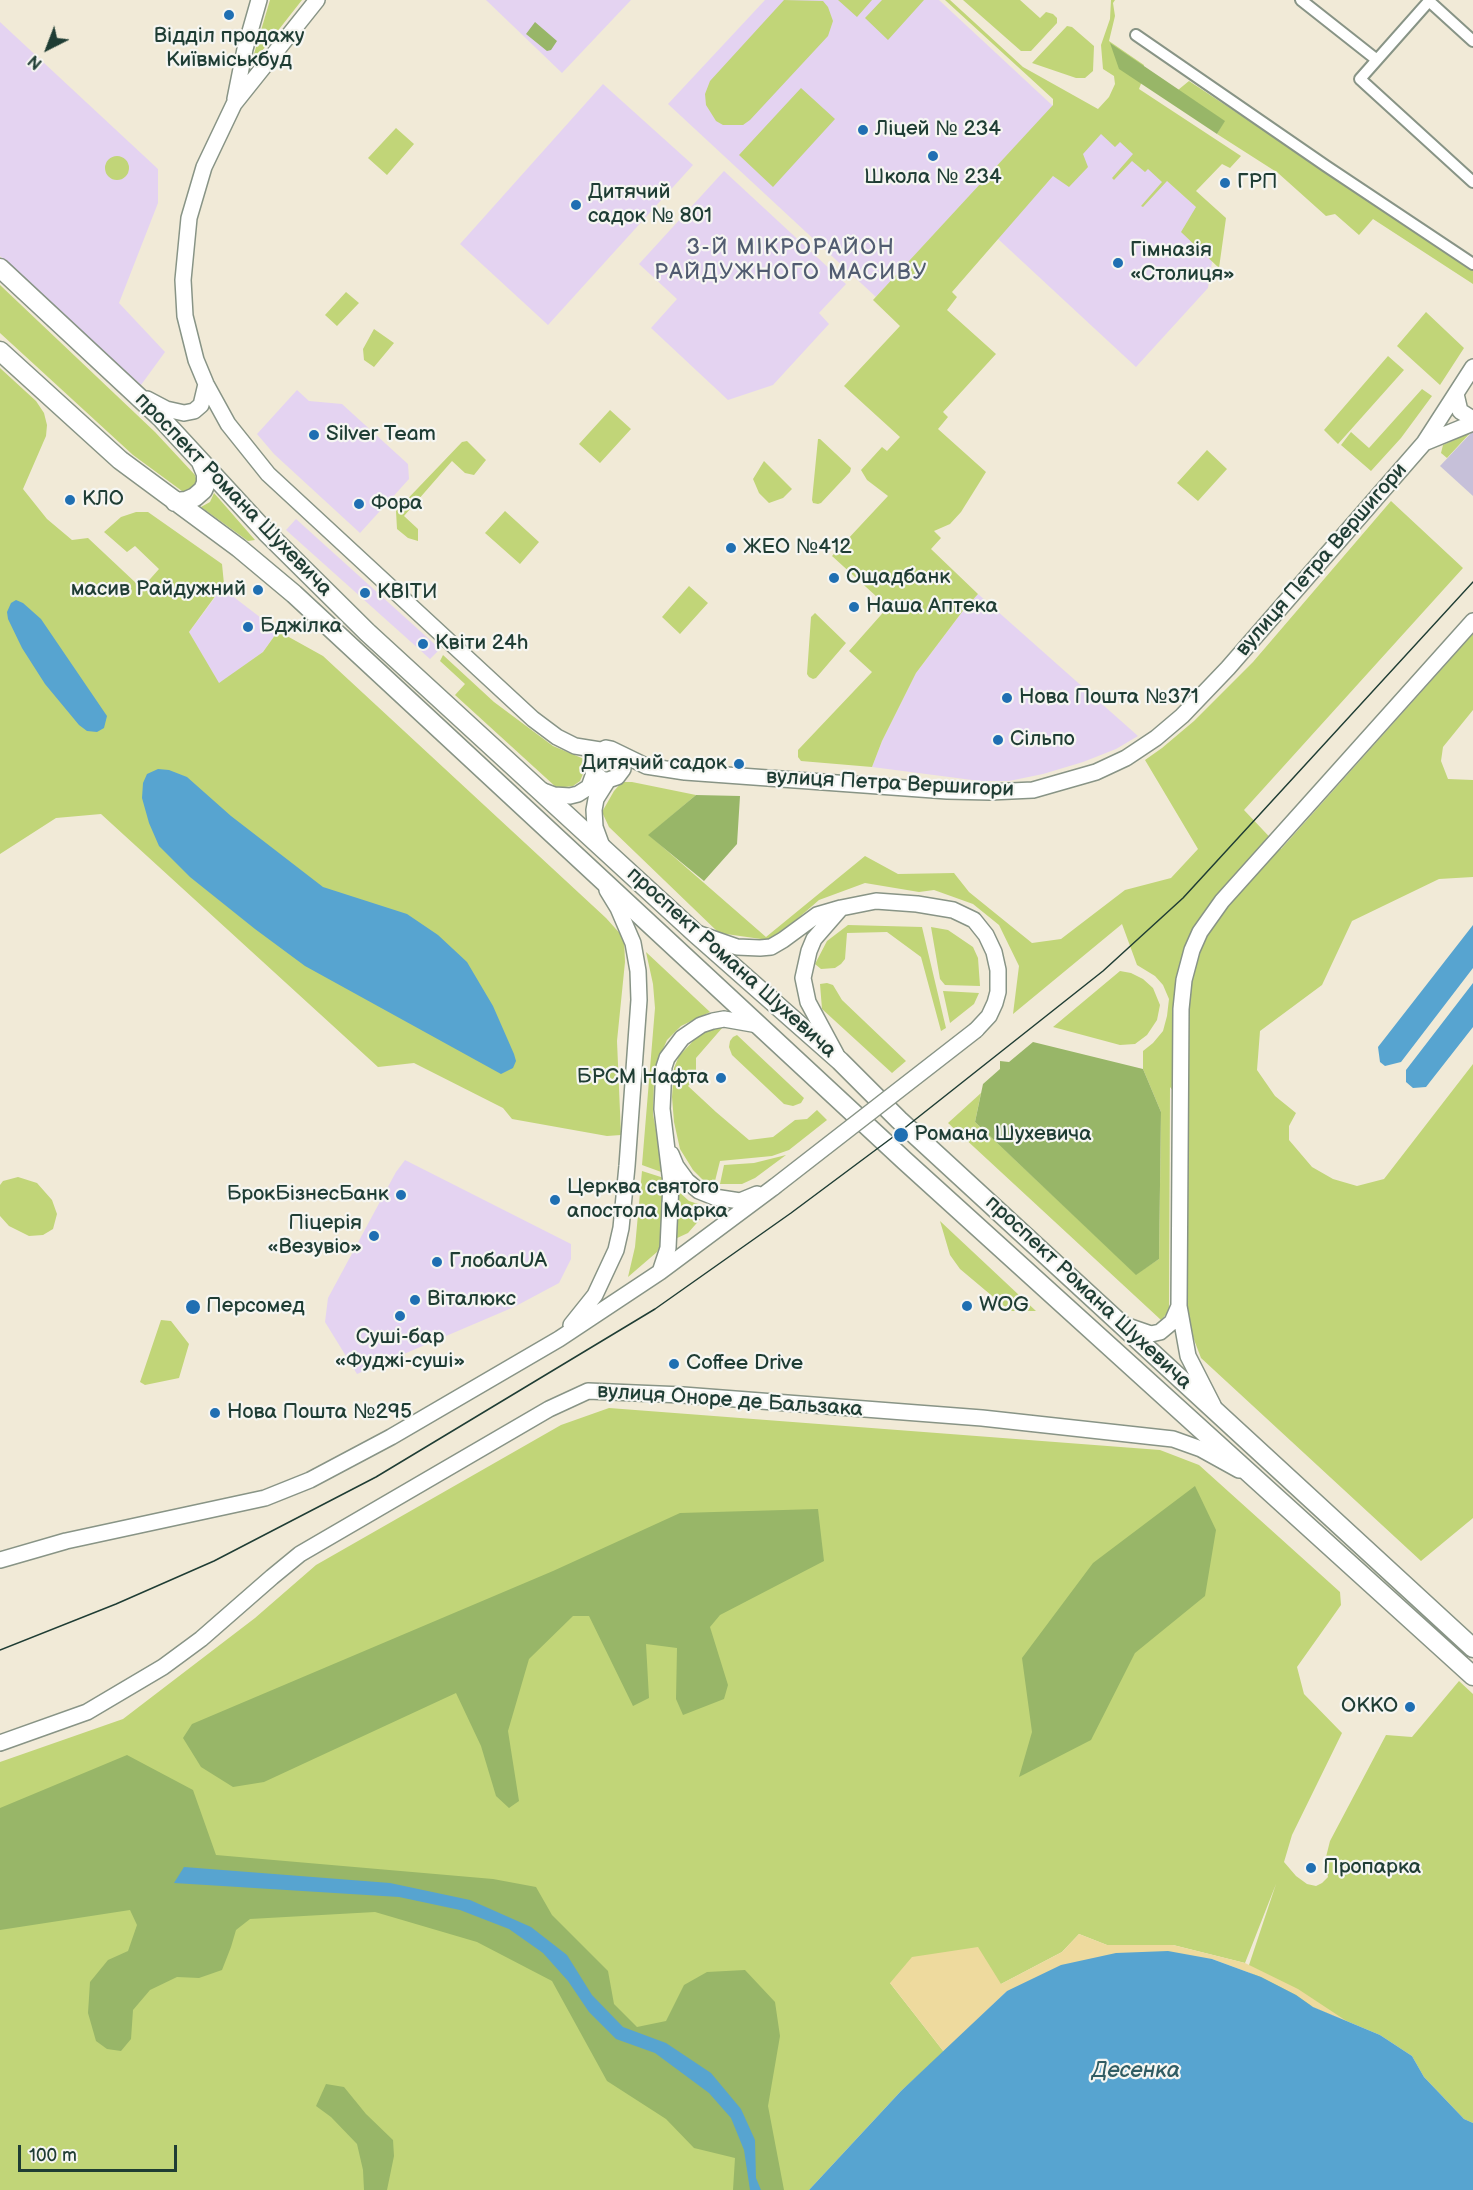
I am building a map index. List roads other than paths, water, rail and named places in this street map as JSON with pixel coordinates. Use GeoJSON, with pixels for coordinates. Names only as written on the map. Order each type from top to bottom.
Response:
{"type":"FeatureCollection","features":[{"type":"Feature","properties":{"kind":"main road","name":"проспект Романа Шухевича"},"geometry":{"type":"LineString","coordinates":[[0,268],[160,417],[321,588],[695,933],[840,1061],[899,1120],[1473,1648]]}},
{"type":"Feature","properties":{"kind":"main road","name":"проспект Романа Шухевича"},"geometry":{"type":"LineString","coordinates":[[0,351],[120,460],[239,548],[294,594],[905,1161],[1473,1676]]}},
{"type":"Feature","properties":{"kind":"main road"},"geometry":{"type":"LineString","coordinates":[[175,502],[186,501],[203,490],[206,474],[201,461]]}},
{"type":"Feature","properties":{"kind":"street"},"geometry":{"type":"LineString","coordinates":[[234,104],[245,49],[259,0]]}},
{"type":"Feature","properties":{"kind":"street"},"geometry":{"type":"LineString","coordinates":[[234,104],[317,0]]}},
{"type":"Feature","properties":{"kind":"street"},"geometry":{"type":"LineString","coordinates":[[1301,0],[1377,60]]}},
{"type":"Feature","properties":{"kind":"street"},"geometry":{"type":"LineString","coordinates":[[1473,41],[1429,0],[1360,79],[1473,182]]}},
{"type":"Feature","properties":{"kind":"street"},"geometry":{"type":"LineString","coordinates":[[1136,35],[1473,264]]}},
{"type":"Feature","properties":{"kind":"street","name":"проспект Романа Шухевича"},"geometry":{"type":"LineString","coordinates":[[234,104],[204,167],[193,202],[183,280],[185,316],[196,360],[228,424],[268,474],[505,694],[557,737],[575,746],[600,750]]}},
{"type":"Feature","properties":{"kind":"street","name":"вулиця Петра Вершигори"},"geometry":{"type":"LineString","coordinates":[[620,754],[646,766],[685,772],[990,792],[1033,790],[1096,772],[1143,747],[1182,716],[1228,668],[1424,443],[1473,367]]}},
{"type":"Feature","properties":{"kind":"street"},"geometry":{"type":"LineString","coordinates":[[134,393],[166,409],[184,413],[194,411],[201,405],[206,384]]}},
{"type":"Feature","properties":{"kind":"street"},"geometry":{"type":"LineString","coordinates":[[1456,394],[1460,411],[1473,421]]}},
{"type":"Feature","properties":{"kind":"street","name":"вулиця Петра Вершигори"},"geometry":{"type":"LineString","coordinates":[[1424,443],[1473,421]]}},
{"type":"Feature","properties":{"kind":"street"},"geometry":{"type":"LineString","coordinates":[[1216,1411],[1188,1356],[1179,1306],[1181,1009],[1184,980],[1192,950],[1200,932],[1222,901],[1473,621]]}},
{"type":"Feature","properties":{"kind":"street","name":"проспект Романа Шухевича"},"geometry":{"type":"LineString","coordinates":[[575,746],[592,768]]}},
{"type":"Feature","properties":{"kind":"street"},"geometry":{"type":"LineString","coordinates":[[537,789],[555,795],[578,794],[589,787],[596,753],[611,748],[620,754],[623,764],[596,799],[593,816],[603,849]]}},
{"type":"Feature","properties":{"kind":"street","name":"вулиця Петра Вершигори"},"geometry":{"type":"LineString","coordinates":[[614,777],[646,766]]}},
{"type":"Feature","properties":{"kind":"street"},"geometry":{"type":"LineString","coordinates":[[592,768],[598,777],[614,777]]}},
{"type":"Feature","properties":{"kind":"street"},"geometry":{"type":"LineString","coordinates":[[559,1339],[595,1295],[616,1250],[621,1228],[627,1166],[639,1000],[638,971],[633,943],[618,908],[598,874]]}},
{"type":"Feature","properties":{"kind":"street"},"geometry":{"type":"LineString","coordinates":[[0,1560],[66,1541],[265,1498],[287,1491],[391,1437],[559,1339],[660,1272],[774,1187],[976,1030],[989,1016],[998,992],[998,970],[994,952],[986,935],[974,920],[953,910],[876,901],[841,908],[818,915],[771,947],[748,949],[737,947],[695,933]]}},
{"type":"Feature","properties":{"kind":"street"},"geometry":{"type":"LineString","coordinates":[[840,1061],[808,1002],[803,978],[814,939],[841,908]]}},
{"type":"Feature","properties":{"kind":"street"},"geometry":{"type":"LineString","coordinates":[[660,1272],[668,1248],[670,1183],[662,1109],[664,1067],[674,1047],[692,1030],[723,1019],[758,1025]]}},
{"type":"Feature","properties":{"kind":"street"},"geometry":{"type":"LineString","coordinates":[[667,1146],[676,1166],[687,1181],[699,1191],[714,1197],[740,1201],[774,1187]]}},
{"type":"Feature","properties":{"kind":"street"},"geometry":{"type":"LineString","coordinates":[[1122,1324],[1151,1334],[1160,1332],[1172,1322],[1179,1306]]}},
{"type":"Feature","properties":{"kind":"street","name":"вулиця Оноре де Бальзака"},"geometry":{"type":"LineString","coordinates":[[0,1743],[87,1712],[163,1667],[201,1639],[300,1554],[549,1409],[588,1391],[683,1395],[982,1418],[1173,1439],[1201,1449],[1262,1483]]}},
{"type":"Feature","properties":{"kind":"water"},"geometry":{"type":"Polygon","coordinates":[[[16,600],[23,603],[41,619],[107,716],[104,728],[97,732],[87,731],[79,725],[45,684],[22,648],[8,619],[7,612],[11,603],[16,600]]]}},
{"type":"Feature","properties":{"kind":"water"},"geometry":{"type":"Polygon","coordinates":[[[158,769],[169,770],[187,777],[231,816],[323,887],[407,914],[438,935],[467,962],[493,1006],[514,1054],[516,1061],[513,1068],[501,1074],[305,966],[190,877],[159,846],[149,823],[142,798],[143,783],[147,774],[158,769]]]}},
{"type":"Feature","properties":{"kind":"water"},"geometry":{"type":"Polygon","coordinates":[[[1473,925],[1473,968],[1401,1062],[1385,1066],[1380,1062],[1378,1047],[1473,925]]]}},
{"type":"Feature","properties":{"kind":"water"},"geometry":{"type":"Polygon","coordinates":[[[1473,983],[1473,1027],[1426,1087],[1413,1088],[1406,1082],[1406,1070],[1473,983]]]}},
{"type":"Feature","properties":{"kind":"water"},"geometry":{"type":"Polygon","coordinates":[[[184,1867],[390,1883],[470,1900],[531,1927],[567,1955],[592,1995],[623,2027],[666,2043],[711,2073],[741,2109],[755,2140],[756,2178],[761,2190],[750,2190],[744,2150],[731,2118],[709,2093],[655,2053],[616,2039],[589,2012],[568,1981],[543,1953],[509,1929],[460,1910],[399,1897],[174,1883],[184,1867]]]}},
{"type":"Feature","properties":{"kind":"water","name":"Десенка"},"geometry":{"type":"Polygon","coordinates":[[[1168,1951],[1212,1959],[1261,1977],[1296,1995],[1313,2007],[1380,2035],[1412,2056],[1424,2077],[1464,2119],[1473,2123],[1473,2190],[809,2190],[901,2091],[1007,1991],[1061,1965],[1116,1953],[1168,1951]]]}},
{"type":"Feature","properties":{"kind":"tram line"},"geometry":{"type":"LineString","coordinates":[[0,1650],[116,1604],[214,1561],[376,1477],[655,1309],[791,1213],[897,1134],[1103,971],[1183,898],[1473,582]]}},
{"type":"Feature","properties":{"kind":"place","name":"Відділ продажу Київміськбуд"},"geometry":{"type":"Point","coordinates":[229,15]}},
{"type":"Feature","properties":{"kind":"place","name":"Ліцей № 234"},"geometry":{"type":"Point","coordinates":[863,130]}},
{"type":"Feature","properties":{"kind":"place","name":"Школа № 234"},"geometry":{"type":"Point","coordinates":[933,156]}},
{"type":"Feature","properties":{"kind":"place","name":"ГРП"},"geometry":{"type":"Point","coordinates":[1225,183]}},
{"type":"Feature","properties":{"kind":"place","name":"Дитячий садок № 801"},"geometry":{"type":"Point","coordinates":[576,205]}},
{"type":"Feature","properties":{"kind":"place","name":"Гімназія «Столиця»"},"geometry":{"type":"Point","coordinates":[1118,263]}},
{"type":"Feature","properties":{"kind":"place","name":"Silver Team"},"geometry":{"type":"Point","coordinates":[314,435]}},
{"type":"Feature","properties":{"kind":"place","name":"КЛО"},"geometry":{"type":"Point","coordinates":[70,500]}},
{"type":"Feature","properties":{"kind":"place","name":"Фора"},"geometry":{"type":"Point","coordinates":[359,504]}},
{"type":"Feature","properties":{"kind":"place","name":"ЖЕО №412"},"geometry":{"type":"Point","coordinates":[731,548]}},
{"type":"Feature","properties":{"kind":"place","name":"Ощадбанк"},"geometry":{"type":"Point","coordinates":[834,578]}},
{"type":"Feature","properties":{"kind":"place","name":"масив Райдужний"},"geometry":{"type":"Point","coordinates":[258,590]}},
{"type":"Feature","properties":{"kind":"place","name":"КВІТИ"},"geometry":{"type":"Point","coordinates":[365,593]}},
{"type":"Feature","properties":{"kind":"place","name":"Наша Аптека"},"geometry":{"type":"Point","coordinates":[854,607]}},
{"type":"Feature","properties":{"kind":"place","name":"Бджілка"},"geometry":{"type":"Point","coordinates":[248,627]}},
{"type":"Feature","properties":{"kind":"place","name":"Квіти 24h"},"geometry":{"type":"Point","coordinates":[423,644]}},
{"type":"Feature","properties":{"kind":"place","name":"Нова Пошта №371"},"geometry":{"type":"Point","coordinates":[1007,698]}},
{"type":"Feature","properties":{"kind":"place","name":"Сільпо"},"geometry":{"type":"Point","coordinates":[998,740]}},
{"type":"Feature","properties":{"kind":"place","name":"Дитячий садок"},"geometry":{"type":"Point","coordinates":[739,764]}},
{"type":"Feature","properties":{"kind":"place","name":"БРСМ Нафта"},"geometry":{"type":"Point","coordinates":[721,1078]}},
{"type":"Feature","properties":{"kind":"place","name":"Романа Шухевича"},"geometry":{"type":"Point","coordinates":[901,1135]}},
{"type":"Feature","properties":{"kind":"place","name":"БрокБізнесБанк"},"geometry":{"type":"Point","coordinates":[401,1195]}},
{"type":"Feature","properties":{"kind":"place","name":"Церква святого апостола Марка"},"geometry":{"type":"Point","coordinates":[555,1200]}},
{"type":"Feature","properties":{"kind":"place","name":"Піцерія «Везувіо»"},"geometry":{"type":"Point","coordinates":[374,1236]}},
{"type":"Feature","properties":{"kind":"place","name":"ГлобалUA"},"geometry":{"type":"Point","coordinates":[437,1262]}},
{"type":"Feature","properties":{"kind":"place","name":"Віталюкс"},"geometry":{"type":"Point","coordinates":[415,1300]}},
{"type":"Feature","properties":{"kind":"place","name":"WOG"},"geometry":{"type":"Point","coordinates":[967,1306]}},
{"type":"Feature","properties":{"kind":"place","name":"Персомед"},"geometry":{"type":"Point","coordinates":[193,1307]}},
{"type":"Feature","properties":{"kind":"place","name":"Суші-бар «Фуджі-суші»"},"geometry":{"type":"Point","coordinates":[400,1316]}},
{"type":"Feature","properties":{"kind":"place","name":"Coffee Drive"},"geometry":{"type":"Point","coordinates":[674,1364]}},
{"type":"Feature","properties":{"kind":"place","name":"Нова Пошта №295"},"geometry":{"type":"Point","coordinates":[215,1413]}},
{"type":"Feature","properties":{"kind":"place","name":"ОККО"},"geometry":{"type":"Point","coordinates":[1410,1707]}},
{"type":"Feature","properties":{"kind":"place","name":"Пропарка"},"geometry":{"type":"Point","coordinates":[1311,1868]}},
{"type":"Feature","properties":{"kind":"district","name":"3-Й МІКРОРАЙОН РАЙДУЖНОГО МАСИВУ"},"geometry":{"type":"Point","coordinates":[791,260]}}]}
